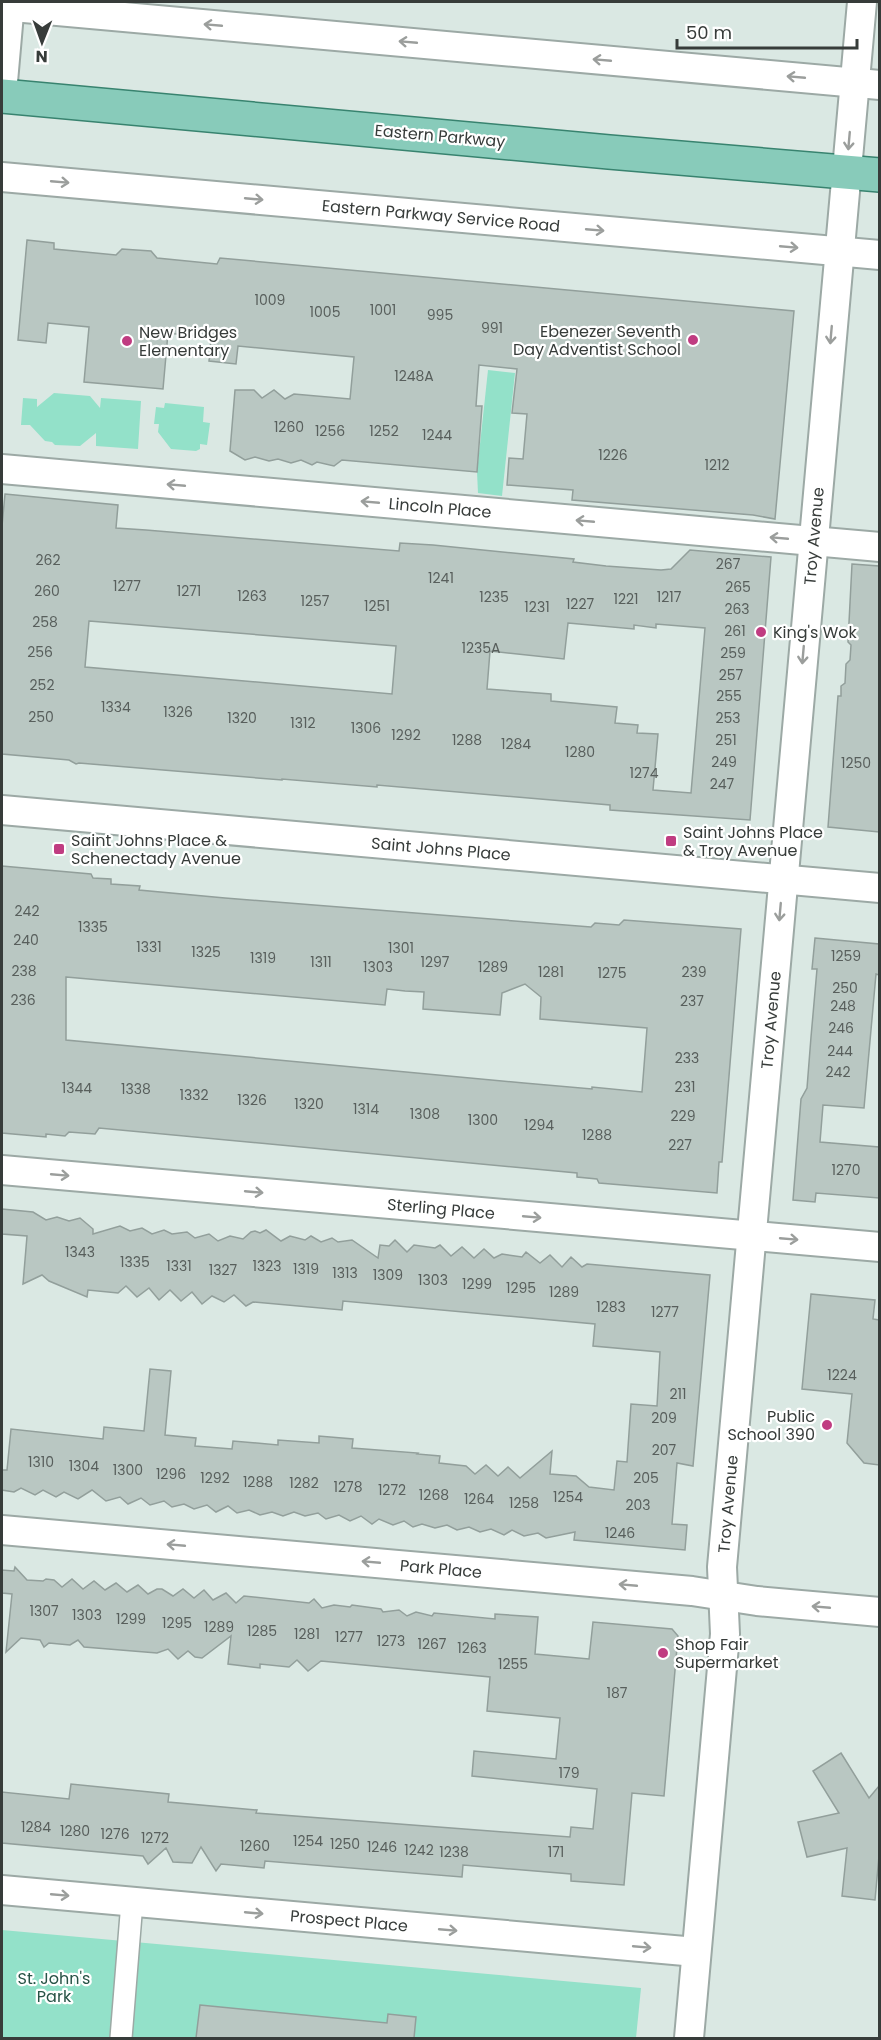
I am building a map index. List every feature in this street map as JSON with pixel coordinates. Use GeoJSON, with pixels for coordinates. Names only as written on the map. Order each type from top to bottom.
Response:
{"type":"FeatureCollection","features":[{"type":"Feature","properties":{"kind":"main road","name":"Eastern Parkway"},"geometry":{"type":"LineString","coordinates":[[2,94],[597,151],[879,175]]}},
{"type":"Feature","properties":{"kind":"street","name":"Troy Avenue"},"geometry":{"type":"LineString","coordinates":[[689,2038],[725,1634],[722,1567],[846,171],[867,84],[862,2]]}},
{"type":"Feature","properties":{"kind":"street"},"geometry":{"type":"LineString","coordinates":[[2,94],[7,5],[867,84]]}},
{"type":"Feature","properties":{"kind":"street","name":"Eastern Parkway Service Road"},"geometry":{"type":"LineString","coordinates":[[2,177],[879,255]]}},
{"type":"Feature","properties":{"kind":"street","name":"Lincoln Place"},"geometry":{"type":"LineString","coordinates":[[2,469],[879,547]]}},
{"type":"Feature","properties":{"kind":"street","name":"Saint Johns Place"},"geometry":{"type":"LineString","coordinates":[[2,810],[879,888]]}},
{"type":"Feature","properties":{"kind":"street","name":"Sterling Place"},"geometry":{"type":"LineString","coordinates":[[2,1170],[879,1247]]}},
{"type":"Feature","properties":{"kind":"street","name":"Park Place"},"geometry":{"type":"LineString","coordinates":[[2,1530],[692,1591],[757,1601],[879,1612]]}},
{"type":"Feature","properties":{"kind":"street","name":"Prospect Place"},"geometry":{"type":"LineString","coordinates":[[2,1890],[696,1952]]}},
{"type":"Feature","properties":{"kind":"street"},"geometry":{"type":"LineString","coordinates":[[121,2038],[132,1902]]}},
{"type":"Feature","properties":{"kind":"green space"},"geometry":{"type":"Polygon","coordinates":[[[488,370],[515,373],[502,496],[478,493],[477,472],[488,370]]]}},
{"type":"Feature","properties":{"kind":"green space"},"geometry":{"type":"Polygon","coordinates":[[[54,393],[90,396],[100,408],[101,398],[141,401],[138,449],[96,446],[96,433],[80,446],[55,445],[45,441],[30,425],[21,425],[23,398],[37,399],[37,407],[54,393]]]}},
{"type":"Feature","properties":{"kind":"green space"},"geometry":{"type":"Polygon","coordinates":[[[165,403],[204,407],[203,422],[210,423],[207,445],[200,444],[200,449],[196,451],[171,449],[158,432],[159,424],[154,424],[156,407],[164,408],[165,403]]]}},
{"type":"Feature","properties":{"kind":"green space","name":"St. John's Park"},"geometry":{"type":"Polygon","coordinates":[[[2,1930],[641,1988],[636,2038],[2,2038],[2,1930]]]}},
{"type":"Feature","properties":{"kind":"building"},"geometry":{"type":"Polygon","coordinates":[[[27,240],[54,243],[54,249],[116,255],[122,249],[151,251],[157,258],[217,264],[220,258],[794,311],[775,519],[753,515],[572,500],[573,490],[507,485],[509,458],[523,459],[527,414],[512,413],[517,369],[479,365],[476,406],[482,406],[477,472],[342,460],[334,466],[317,462],[312,465],[301,460],[291,463],[278,459],[269,461],[255,457],[245,460],[230,451],[235,390],[254,390],[262,398],[274,390],[285,399],[294,394],[350,399],[354,357],[238,346],[236,364],[209,361],[211,338],[168,333],[163,389],[84,382],[89,327],[48,323],[46,343],[18,340],[27,240]]]}},
{"type":"Feature","properties":{"kind":"building"},"geometry":{"type":"Polygon","coordinates":[[[5,494],[118,505],[116,528],[399,551],[400,543],[433,545],[574,559],[573,562],[606,566],[661,570],[671,569],[690,550],[771,557],[750,820],[610,810],[610,805],[377,785],[377,787],[76,764],[69,760],[2,754],[2,526],[5,494]],[[89,621],[85,667],[392,694],[396,646],[89,621]],[[568,623],[564,659],[490,651],[487,689],[551,694],[551,701],[617,707],[615,723],[638,725],[637,733],[658,734],[653,790],[691,793],[705,628],[656,624],[656,628],[634,625],[634,629],[568,623]]]}},
{"type":"Feature","properties":{"kind":"building"},"geometry":{"type":"Polygon","coordinates":[[[852,564],[879,566],[879,832],[828,827],[838,696],[841,696],[841,686],[845,683],[846,664],[850,660],[851,645],[848,642],[852,564]]]}},
{"type":"Feature","properties":{"kind":"building"},"geometry":{"type":"Polygon","coordinates":[[[2,866],[91,874],[93,878],[111,879],[111,884],[140,886],[139,890],[225,898],[591,927],[595,923],[619,925],[624,920],[741,929],[722,1162],[719,1162],[717,1193],[599,1183],[597,1179],[577,1177],[577,1173],[99,1128],[95,1134],[69,1132],[65,1136],[46,1134],[46,1137],[2,1133],[2,866]],[[66,977],[66,1040],[642,1092],[647,1028],[540,1019],[541,997],[525,984],[502,993],[500,1015],[423,1009],[424,992],[387,989],[385,1005],[66,977]]]}},
{"type":"Feature","properties":{"kind":"building"},"geometry":{"type":"Polygon","coordinates":[[[815,938],[879,944],[879,975],[876,974],[864,1108],[823,1105],[820,1142],[879,1147],[879,1198],[816,1193],[815,1202],[793,1200],[801,1099],[807,1088],[817,969],[812,969],[815,938]]]}},
{"type":"Feature","properties":{"kind":"building"},"geometry":{"type":"Polygon","coordinates":[[[2,1209],[33,1212],[46,1220],[57,1217],[69,1221],[80,1218],[93,1229],[93,1234],[120,1226],[130,1231],[142,1228],[152,1234],[164,1230],[172,1234],[187,1232],[195,1238],[209,1234],[218,1241],[230,1236],[243,1239],[251,1232],[260,1233],[266,1230],[281,1241],[290,1236],[305,1240],[311,1236],[321,1242],[332,1238],[338,1242],[352,1240],[378,1258],[380,1245],[389,1246],[395,1240],[407,1252],[414,1245],[435,1248],[440,1245],[451,1256],[462,1247],[474,1258],[484,1249],[494,1258],[502,1254],[522,1257],[526,1252],[540,1263],[550,1255],[562,1267],[571,1257],[582,1267],[587,1264],[710,1275],[693,1466],[677,1463],[672,1524],[687,1525],[685,1550],[574,1540],[575,1532],[546,1538],[538,1533],[524,1536],[512,1530],[504,1535],[491,1529],[480,1532],[469,1527],[457,1530],[447,1525],[435,1528],[422,1524],[413,1527],[404,1521],[393,1525],[379,1519],[372,1524],[361,1516],[350,1521],[339,1515],[326,1519],[318,1513],[305,1516],[294,1512],[283,1516],[272,1512],[260,1515],[249,1510],[237,1513],[228,1506],[216,1512],[207,1505],[194,1509],[184,1504],[172,1507],[164,1501],[150,1505],[141,1498],[128,1504],[120,1497],[106,1501],[92,1490],[78,1499],[64,1492],[56,1497],[43,1490],[35,1495],[21,1488],[14,1492],[2,1490],[2,1470],[7,1470],[11,1429],[103,1439],[104,1427],[144,1431],[150,1369],[171,1371],[165,1435],[196,1438],[195,1446],[232,1449],[233,1441],[278,1445],[278,1440],[319,1443],[319,1436],[353,1439],[352,1448],[440,1456],[439,1463],[466,1466],[475,1474],[486,1465],[498,1476],[508,1467],[520,1478],[552,1451],[550,1474],[576,1476],[589,1487],[614,1490],[617,1461],[627,1462],[631,1404],[657,1406],[660,1352],[593,1346],[595,1324],[343,1301],[342,1310],[253,1302],[246,1306],[234,1295],[224,1302],[212,1296],[202,1304],[192,1292],[181,1301],[170,1290],[159,1300],[149,1288],[137,1297],[126,1286],[118,1293],[88,1290],[87,1297],[49,1281],[42,1275],[23,1284],[27,1236],[2,1234],[2,1209]]]}},
{"type":"Feature","properties":{"kind":"building"},"geometry":{"type":"Polygon","coordinates":[[[811,1294],[875,1300],[873,1319],[879,1320],[879,1465],[864,1463],[847,1443],[852,1394],[802,1389],[811,1294]]]}},
{"type":"Feature","properties":{"kind":"building"},"geometry":{"type":"Polygon","coordinates":[[[15,1567],[27,1580],[54,1580],[62,1587],[72,1579],[83,1589],[94,1581],[105,1590],[116,1583],[127,1592],[138,1585],[148,1594],[162,1589],[173,1596],[183,1589],[194,1598],[204,1590],[213,1600],[226,1593],[236,1603],[244,1596],[309,1603],[314,1599],[322,1608],[352,1605],[381,1609],[383,1612],[399,1610],[407,1616],[416,1612],[432,1616],[434,1613],[495,1619],[495,1614],[538,1617],[535,1654],[589,1659],[593,1622],[672,1629],[678,1636],[664,1796],[632,1793],[624,1885],[571,1881],[571,1874],[463,1865],[462,1877],[265,1861],[264,1868],[221,1864],[216,1871],[201,1847],[192,1863],[173,1862],[166,1848],[148,1864],[143,1856],[2,1843],[2,1792],[69,1799],[71,1784],[169,1794],[168,1802],[257,1810],[256,1813],[570,1837],[571,1827],[593,1829],[597,1789],[472,1776],[474,1751],[556,1759],[560,1718],[487,1711],[490,1677],[321,1661],[308,1671],[297,1660],[289,1667],[260,1664],[260,1668],[228,1664],[231,1636],[202,1658],[195,1657],[188,1651],[178,1659],[168,1649],[157,1653],[84,1647],[78,1640],[70,1645],[49,1643],[44,1647],[40,1640],[21,1638],[6,1652],[12,1594],[2,1593],[2,1570],[14,1571],[15,1567]]]}},
{"type":"Feature","properties":{"kind":"building"},"geometry":{"type":"Polygon","coordinates":[[[841,1753],[869,1798],[879,1786],[879,1856],[875,1900],[842,1896],[847,1848],[807,1857],[798,1822],[839,1813],[813,1771],[841,1753]]]}},
{"type":"Feature","properties":{"kind":"building"},"geometry":{"type":"Polygon","coordinates":[[[200,2005],[387,2023],[388,2014],[416,2017],[414,2038],[196,2038],[200,2005]]]}},
{"type":"Feature","properties":{"kind":"place","name":"Ebenezer Seventh Day Adventist School"},"geometry":{"type":"Point","coordinates":[693,340]}},
{"type":"Feature","properties":{"kind":"place","name":"New Bridges Elementary"},"geometry":{"type":"Point","coordinates":[127,341]}},
{"type":"Feature","properties":{"kind":"place","name":"King's Wok"},"geometry":{"type":"Point","coordinates":[761,632]}},
{"type":"Feature","properties":{"kind":"place","name":"Saint Johns Place & Troy Avenue"},"geometry":{"type":"Point","coordinates":[671,841]}},
{"type":"Feature","properties":{"kind":"place","name":"Saint Johns Place & Schenectady Avenue"},"geometry":{"type":"Point","coordinates":[59,849]}},
{"type":"Feature","properties":{"kind":"place","name":"Public School 390"},"geometry":{"type":"Point","coordinates":[827,1425]}},
{"type":"Feature","properties":{"kind":"place","name":"Shop Fair Supermarket"},"geometry":{"type":"Point","coordinates":[663,1653]}}]}
